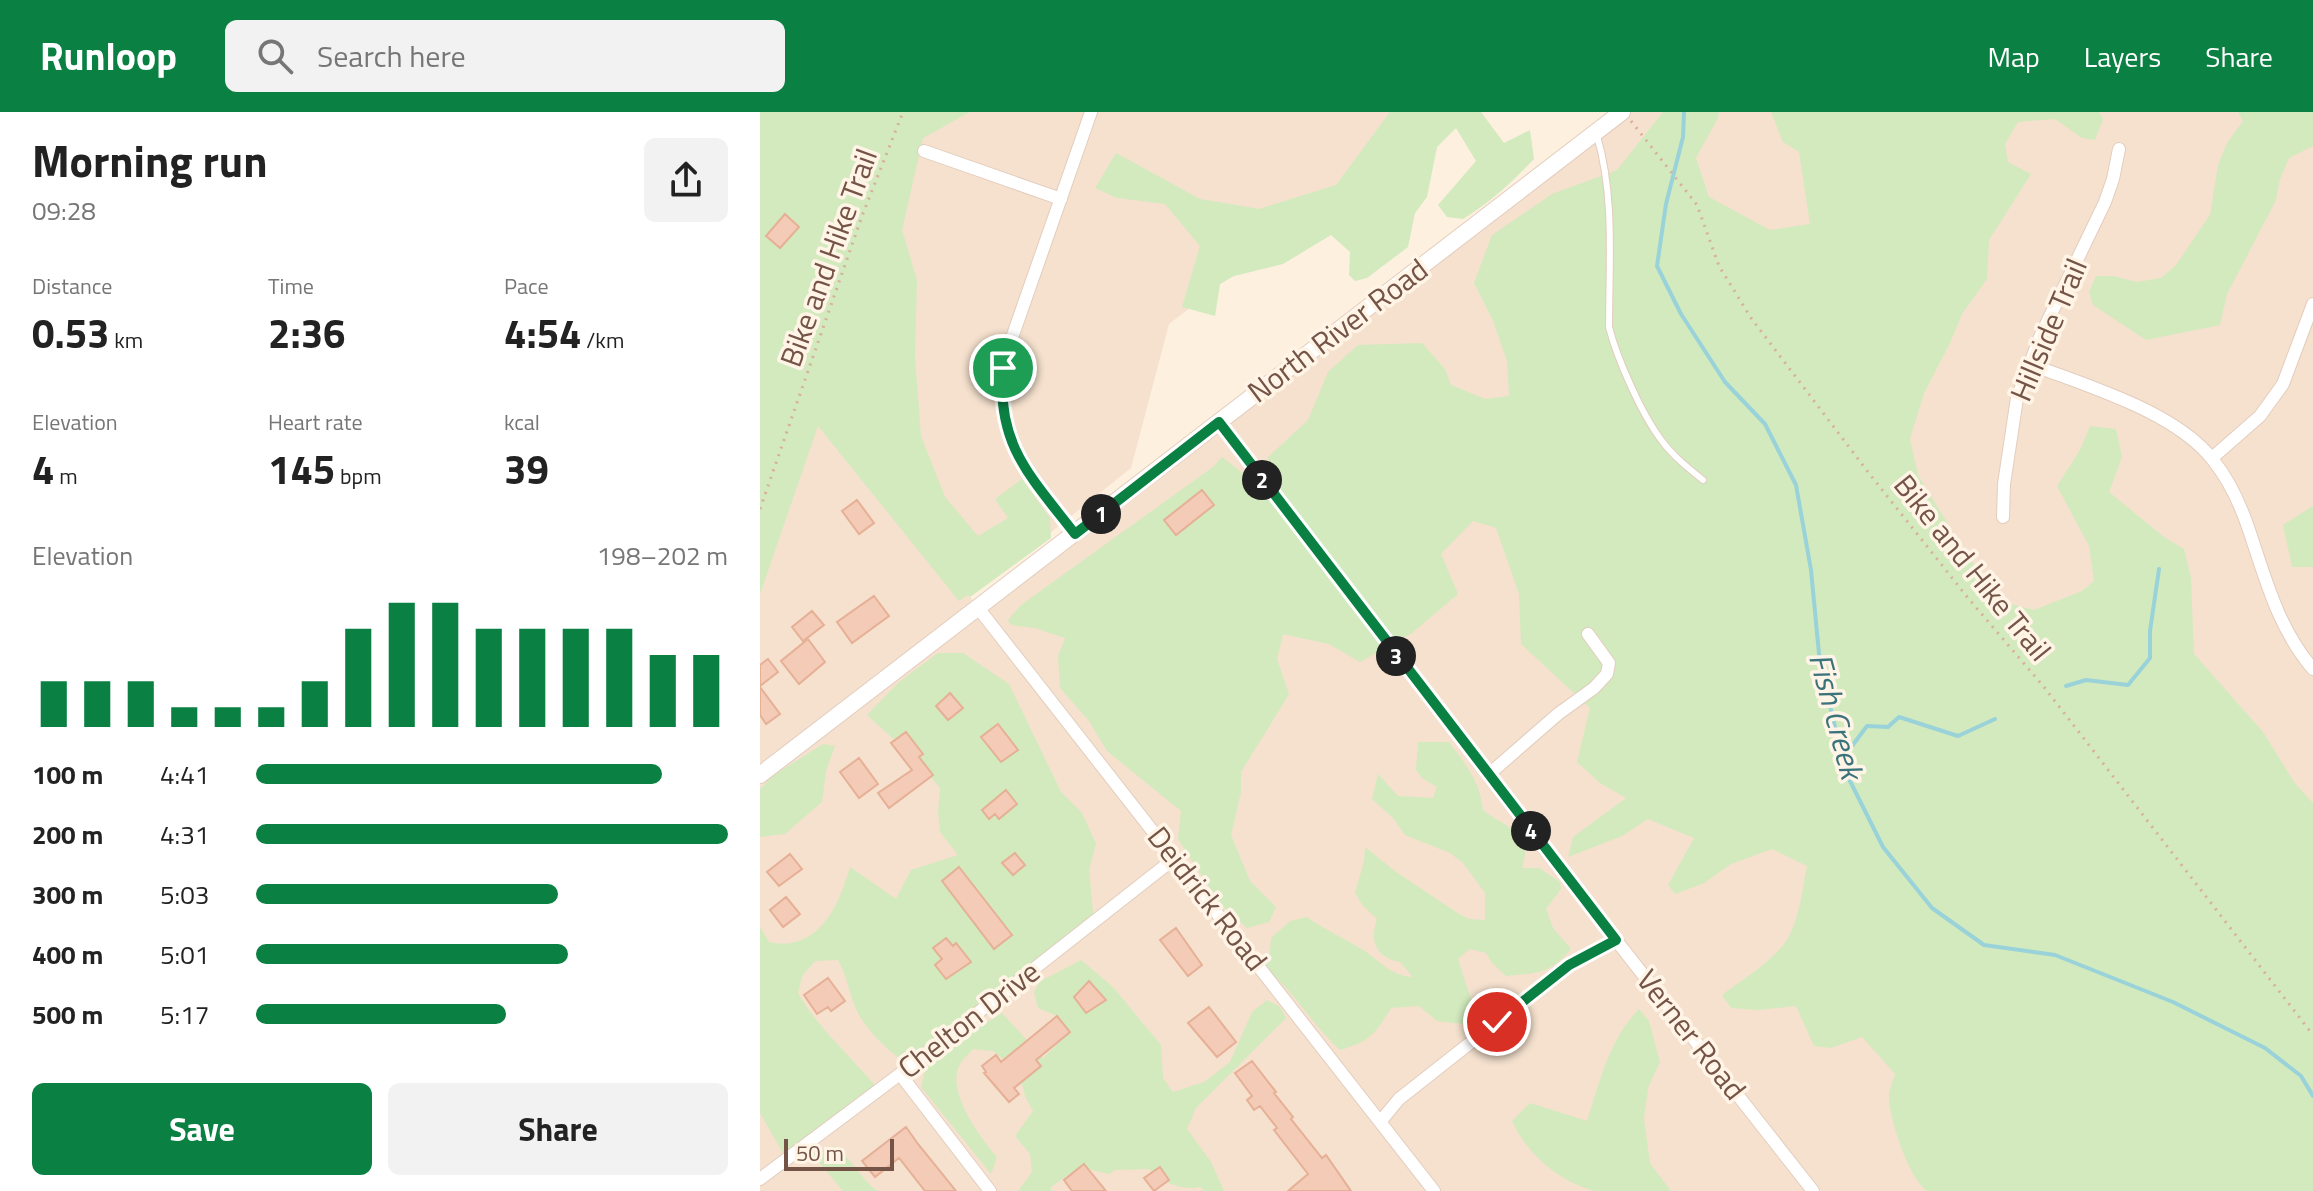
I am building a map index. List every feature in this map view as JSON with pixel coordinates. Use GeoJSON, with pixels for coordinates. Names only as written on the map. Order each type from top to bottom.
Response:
{"type":"FeatureCollection","features":[{"type":"Feature","properties":{"kind":"street"},"geometry":{"type":"LineString","coordinates":[[1075,534],[1015,451],[1006,428],[1001,393],[1007,352],[1091,112]]}},
{"type":"Feature","properties":{"kind":"street","name":"North River Road"},"geometry":{"type":"LineString","coordinates":[[760,775],[1623,112]]}},
{"type":"Feature","properties":{"kind":"street","name":"Hillside Trail"},"geometry":{"type":"LineString","coordinates":[[2003,517],[2010,435],[2017,398],[2040,337],[2105,202],[2119,149]]}},
{"type":"Feature","properties":{"kind":"street"},"geometry":{"type":"LineString","coordinates":[[924,151],[1061,199]]}},
{"type":"Feature","properties":{"kind":"street"},"geometry":{"type":"LineString","coordinates":[[2212,458],[2246,430],[2278,392],[2291,366],[2313,304]]}},
{"type":"Feature","properties":{"kind":"street"},"geometry":{"type":"LineString","coordinates":[[2030,364],[2158,415],[2212,458],[2237,499],[2277,613],[2301,655],[2313,669]]}},
{"type":"Feature","properties":{"kind":"street","name":"Verner Road"},"geometry":{"type":"LineString","coordinates":[[1219,422],[1488,775],[1813,1191]]}},
{"type":"Feature","properties":{"kind":"street","name":"Deidrick Road"},"geometry":{"type":"LineString","coordinates":[[979,609],[1434,1191]]}},
{"type":"Feature","properties":{"kind":"street"},"geometry":{"type":"LineString","coordinates":[[1488,775],[1607,674],[1609,663],[1588,634]]}},
{"type":"Feature","properties":{"kind":"street","name":"Chelton Drive"},"geometry":{"type":"LineString","coordinates":[[760,1179],[900,1074],[1175,858]]}},
{"type":"Feature","properties":{"kind":"street"},"geometry":{"type":"LineString","coordinates":[[1380,1122],[1399,1099],[1569,965],[1616,940]]}},
{"type":"Feature","properties":{"kind":"street"},"geometry":{"type":"LineString","coordinates":[[900,1074],[990,1191]]}},
{"type":"Feature","properties":{"kind":"lane"},"geometry":{"type":"LineString","coordinates":[[1596,133],[1604,161],[1608,209],[1609,327],[1613,341],[1660,439],[1703,480]]}},
{"type":"Feature","properties":{"kind":"path","name":"Bike and Hike Trail"},"geometry":{"type":"LineString","coordinates":[[760,509],[862,216],[903,112]]}},
{"type":"Feature","properties":{"kind":"path","name":"Bike and Hike Trail"},"geometry":{"type":"LineString","coordinates":[[1623,112],[1691,195],[1703,216],[1719,266],[1751,318],[1968,598],[2044,687],[2313,1035]]}},
{"type":"Feature","properties":{"kind":"shaded area"},"geometry":{"type":"Polygon","coordinates":[[[919,112],[1444,112],[1169,324],[1131,468],[970,597],[979,608],[1621,112],[2313,112],[2313,1191],[760,1191],[760,334],[919,112]]]}},
{"type":"Feature","properties":{"kind":"green space"},"geometry":{"type":"Polygon","coordinates":[[[760,112],[970,112],[923,138],[902,230],[917,280],[915,357],[921,436],[945,497],[978,536],[1008,518],[995,499],[1022,479],[1050,518],[1051,538],[970,597],[968,595],[959,601],[818,426],[760,594],[760,112]]]}},
{"type":"Feature","properties":{"kind":"green space"},"geometry":{"type":"Polygon","coordinates":[[[1390,112],[1481,112],[1504,143],[1530,130],[1534,159],[1501,191],[1463,219],[1447,217],[1438,205],[1476,161],[1456,128],[1437,147],[1427,197],[1415,213],[1408,247],[1367,278],[1355,281],[1349,275],[1350,252],[1331,235],[1283,264],[1234,276],[1220,284],[1215,316],[1182,307],[1200,246],[1165,204],[1117,198],[1095,188],[1116,153],[1200,199],[1259,209],[1336,185],[1390,112]]]}},
{"type":"Feature","properties":{"kind":"green space"},"geometry":{"type":"Polygon","coordinates":[[[1663,112],[1719,112],[1696,158],[1709,197],[1770,230],[1810,224],[1799,152],[1783,142],[1771,112],[2099,112],[2103,119],[2095,140],[2082,138],[2055,119],[2018,122],[2005,144],[2008,162],[2031,174],[1989,240],[1987,279],[1962,314],[1924,393],[1910,439],[1918,475],[1968,557],[2007,603],[2034,610],[2082,591],[2094,581],[2089,546],[2057,486],[2080,450],[2090,426],[2116,429],[2122,457],[2109,492],[2164,537],[2184,549],[2191,578],[2194,654],[2263,732],[2294,782],[2313,803],[2313,1191],[1927,1191],[1907,1162],[1893,1121],[1889,1096],[1895,1074],[1862,1037],[1831,1048],[1814,1046],[1796,1006],[1758,1010],[1731,1008],[1722,995],[1783,946],[1798,912],[1807,866],[1772,849],[1731,864],[1704,883],[1675,894],[1668,885],[1694,838],[1648,819],[1622,836],[1568,857],[1573,837],[1626,798],[1600,783],[1577,762],[1590,708],[1521,644],[1519,594],[1496,528],[1473,521],[1441,554],[1458,594],[1412,633],[1360,662],[1329,644],[1283,634],[1277,659],[1289,694],[1241,772],[1241,792],[1231,835],[1250,881],[1276,907],[1269,922],[1247,928],[1221,905],[1178,839],[1181,811],[1107,751],[1089,721],[1060,688],[1058,656],[1065,638],[1035,628],[1011,625],[1008,620],[1021,605],[1213,467],[1222,457],[1259,486],[1272,466],[1267,458],[1308,420],[1328,372],[1358,345],[1422,343],[1445,369],[1451,385],[1485,399],[1509,396],[1507,361],[1493,321],[1474,283],[1492,235],[1552,194],[1617,170],[1663,112]]]}},
{"type":"Feature","properties":{"kind":"green space"},"geometry":{"type":"Polygon","coordinates":[[[2238,112],[2313,112],[2313,146],[2289,158],[2276,200],[2227,294],[2220,325],[2146,340],[2093,305],[2089,292],[2096,276],[2113,276],[2137,282],[2161,278],[2176,265],[2210,215],[2218,165],[2227,143],[2243,121],[2238,112]]]}},
{"type":"Feature","properties":{"kind":"green space"},"geometry":{"type":"Polygon","coordinates":[[[2313,506],[2313,567],[2292,567],[2283,525],[2313,506]]]}},
{"type":"Feature","properties":{"kind":"green space"},"geometry":{"type":"Polygon","coordinates":[[[938,653],[963,653],[1009,684],[1061,792],[1082,813],[1096,844],[1089,870],[1094,922],[910,1066],[881,1042],[863,1021],[838,960],[815,961],[802,976],[798,993],[826,1031],[879,1090],[786,1158],[760,1113],[760,927],[769,942],[786,944],[801,940],[824,923],[840,897],[850,867],[896,899],[911,870],[958,855],[940,832],[940,788],[920,763],[867,715],[899,682],[938,653]]]}},
{"type":"Feature","properties":{"kind":"green space"},"geometry":{"type":"Polygon","coordinates":[[[1418,742],[1449,742],[1475,782],[1483,810],[1521,839],[1525,856],[1522,868],[1539,868],[1560,882],[1561,889],[1546,909],[1553,928],[1571,949],[1542,971],[1506,976],[1486,953],[1470,949],[1458,959],[1473,1006],[1463,1024],[1437,1021],[1419,1006],[1391,1008],[1371,1035],[1358,1044],[1340,1050],[1285,986],[1264,967],[1271,938],[1290,921],[1307,917],[1392,971],[1413,977],[1400,962],[1386,957],[1377,948],[1374,935],[1377,919],[1355,893],[1365,847],[1459,914],[1469,919],[1485,920],[1485,893],[1463,863],[1450,853],[1405,835],[1393,818],[1372,799],[1378,774],[1398,796],[1433,798],[1437,787],[1422,778],[1416,770],[1418,742]]]}},
{"type":"Feature","properties":{"kind":"green space"},"geometry":{"type":"Polygon","coordinates":[[[823,744],[835,746],[826,771],[822,802],[785,834],[760,837],[760,789],[774,775],[823,744]]]}},
{"type":"Feature","properties":{"kind":"green space"},"geometry":{"type":"Polygon","coordinates":[[[1081,960],[1113,987],[1161,1045],[1163,1078],[1173,1092],[1204,1082],[1230,1062],[1252,1012],[1267,1000],[1280,1007],[1286,1018],[1196,1108],[1187,1129],[1211,1162],[1224,1191],[1179,1186],[1160,1178],[1149,1169],[1115,1170],[1109,1174],[1088,1169],[1084,1164],[1051,1187],[1051,1191],[1018,1191],[1032,1172],[1030,1154],[1015,1136],[1033,1111],[1025,1096],[1019,1072],[993,1051],[973,1049],[960,1064],[957,1087],[966,1113],[997,1157],[991,1174],[921,1087],[927,1064],[1002,1013],[1043,1058],[1070,1032],[1057,1016],[1038,1008],[1034,992],[1039,982],[1081,960]]]}},
{"type":"Feature","properties":{"kind":"green space"},"geometry":{"type":"Polygon","coordinates":[[[1639,1009],[1649,1021],[1660,1062],[1648,1088],[1644,1119],[1650,1163],[1671,1191],[1596,1191],[1570,1181],[1546,1165],[1526,1145],[1512,1121],[1530,1103],[1587,1121],[1613,1048],[1639,1009]]]}},
{"type":"Feature","properties":{"kind":"green space"},"geometry":{"type":"Polygon","coordinates":[[[835,1146],[877,1191],[843,1191],[812,1154],[835,1146]]]}},
{"type":"Feature","properties":{"kind":"building"},"geometry":{"type":"Polygon","coordinates":[[[785,214],[799,227],[780,248],[766,236],[785,214]]]}},
{"type":"Feature","properties":{"kind":"building"},"geometry":{"type":"Polygon","coordinates":[[[1202,490],[1214,505],[1176,535],[1164,520],[1202,490]]]}},
{"type":"Feature","properties":{"kind":"building"},"geometry":{"type":"Polygon","coordinates":[[[857,500],[874,523],[859,534],[842,511],[857,500]]]}},
{"type":"Feature","properties":{"kind":"building"},"geometry":{"type":"Polygon","coordinates":[[[874,596],[889,616],[852,643],[837,622],[874,596]]]}},
{"type":"Feature","properties":{"kind":"building"},"geometry":{"type":"Polygon","coordinates":[[[812,611],[824,625],[803,641],[792,627],[812,611]]]}},
{"type":"Feature","properties":{"kind":"building"},"geometry":{"type":"Polygon","coordinates":[[[808,639],[825,662],[799,684],[781,661],[808,639]]]}},
{"type":"Feature","properties":{"kind":"building"},"geometry":{"type":"Polygon","coordinates":[[[768,659],[778,672],[760,686],[760,665],[768,659]]]}},
{"type":"Feature","properties":{"kind":"building"},"geometry":{"type":"Polygon","coordinates":[[[760,687],[780,714],[766,724],[760,715],[760,687]]]}},
{"type":"Feature","properties":{"kind":"building"},"geometry":{"type":"Polygon","coordinates":[[[950,693],[963,708],[948,720],[936,706],[950,693]]]}},
{"type":"Feature","properties":{"kind":"building"},"geometry":{"type":"Polygon","coordinates":[[[998,724],[1018,750],[1001,762],[981,737],[998,724]]]}},
{"type":"Feature","properties":{"kind":"building"},"geometry":{"type":"Polygon","coordinates":[[[906,732],[923,754],[919,757],[933,775],[889,808],[878,793],[912,770],[891,743],[906,732]]]}},
{"type":"Feature","properties":{"kind":"building"},"geometry":{"type":"Polygon","coordinates":[[[859,758],[878,784],[859,798],[840,772],[859,758]]]}},
{"type":"Feature","properties":{"kind":"building"},"geometry":{"type":"Polygon","coordinates":[[[1006,790],[1017,804],[999,819],[995,814],[989,819],[982,810],[1006,790]]]}},
{"type":"Feature","properties":{"kind":"building"},"geometry":{"type":"Polygon","coordinates":[[[1015,853],[1025,865],[1013,875],[1002,863],[1015,853]]]}},
{"type":"Feature","properties":{"kind":"building"},"geometry":{"type":"Polygon","coordinates":[[[790,854],[802,869],[779,886],[767,872],[790,854]]]}},
{"type":"Feature","properties":{"kind":"building"},"geometry":{"type":"Polygon","coordinates":[[[959,867],[1012,935],[994,949],[942,881],[959,867]]]}},
{"type":"Feature","properties":{"kind":"building"},"geometry":{"type":"Polygon","coordinates":[[[786,897],[800,914],[783,927],[770,910],[786,897]]]}},
{"type":"Feature","properties":{"kind":"building"},"geometry":{"type":"Polygon","coordinates":[[[1176,928],[1202,965],[1188,976],[1160,940],[1176,928]]]}},
{"type":"Feature","properties":{"kind":"building"},"geometry":{"type":"Polygon","coordinates":[[[946,938],[953,946],[956,943],[971,962],[946,979],[935,965],[942,959],[933,948],[946,938]]]}},
{"type":"Feature","properties":{"kind":"building"},"geometry":{"type":"Polygon","coordinates":[[[828,978],[845,1001],[831,1011],[828,1007],[817,1014],[804,995],[828,978]]]}},
{"type":"Feature","properties":{"kind":"building"},"geometry":{"type":"Polygon","coordinates":[[[1089,981],[1106,1000],[1086,1013],[1074,997],[1089,981]]]}},
{"type":"Feature","properties":{"kind":"building"},"geometry":{"type":"Polygon","coordinates":[[[1209,1007],[1236,1042],[1217,1057],[1188,1023],[1209,1007]]]}},
{"type":"Feature","properties":{"kind":"building"},"geometry":{"type":"Polygon","coordinates":[[[1057,1016],[1070,1032],[1036,1060],[1041,1066],[1014,1088],[1019,1094],[1009,1102],[984,1073],[982,1066],[996,1055],[1001,1062],[1057,1016]]]}},
{"type":"Feature","properties":{"kind":"building"},"geometry":{"type":"Polygon","coordinates":[[[1252,1061],[1293,1117],[1291,1119],[1322,1158],[1326,1155],[1351,1191],[1288,1191],[1308,1174],[1274,1130],[1277,1128],[1260,1106],[1254,1110],[1247,1100],[1252,1096],[1235,1073],[1252,1061]]]}},
{"type":"Feature","properties":{"kind":"building"},"geometry":{"type":"Polygon","coordinates":[[[906,1127],[956,1191],[925,1191],[899,1158],[875,1177],[862,1161],[906,1127]]]}},
{"type":"Feature","properties":{"kind":"building"},"geometry":{"type":"Polygon","coordinates":[[[1084,1164],[1106,1191],[1072,1191],[1064,1180],[1084,1164]]]}},
{"type":"Feature","properties":{"kind":"building"},"geometry":{"type":"Polygon","coordinates":[[[1160,1167],[1169,1180],[1154,1191],[1144,1178],[1160,1167]]]}},
{"type":"Feature","properties":{"kind":"waterway","name":"Fish Creek"},"geometry":{"type":"LineString","coordinates":[[1684,112],[1683,137],[1666,204],[1657,266],[1681,314],[1725,382],[1765,424],[1796,485],[1811,570],[1820,664],[1846,773],[1883,847],[1932,908],[1984,945],[2055,955],[2173,1002],[2265,1048],[2301,1076],[2313,1096]]}},
{"type":"Feature","properties":{"kind":"waterway"},"geometry":{"type":"LineString","coordinates":[[2066,686],[2086,680],[2128,685],[2150,658],[2150,631],[2159,569]]}},
{"type":"Feature","properties":{"kind":"waterway"},"geometry":{"type":"LineString","coordinates":[[1843,758],[1867,726],[1888,727],[1899,717],[1958,736],[1995,719]]}},
{"type":"Feature","properties":{"kind":"route"},"geometry":{"type":"LineString","coordinates":[[1003,368],[1002,406],[1010,440],[1028,472],[1075,534],[1219,422],[1616,940],[1569,965],[1497,1022]]}}]}
